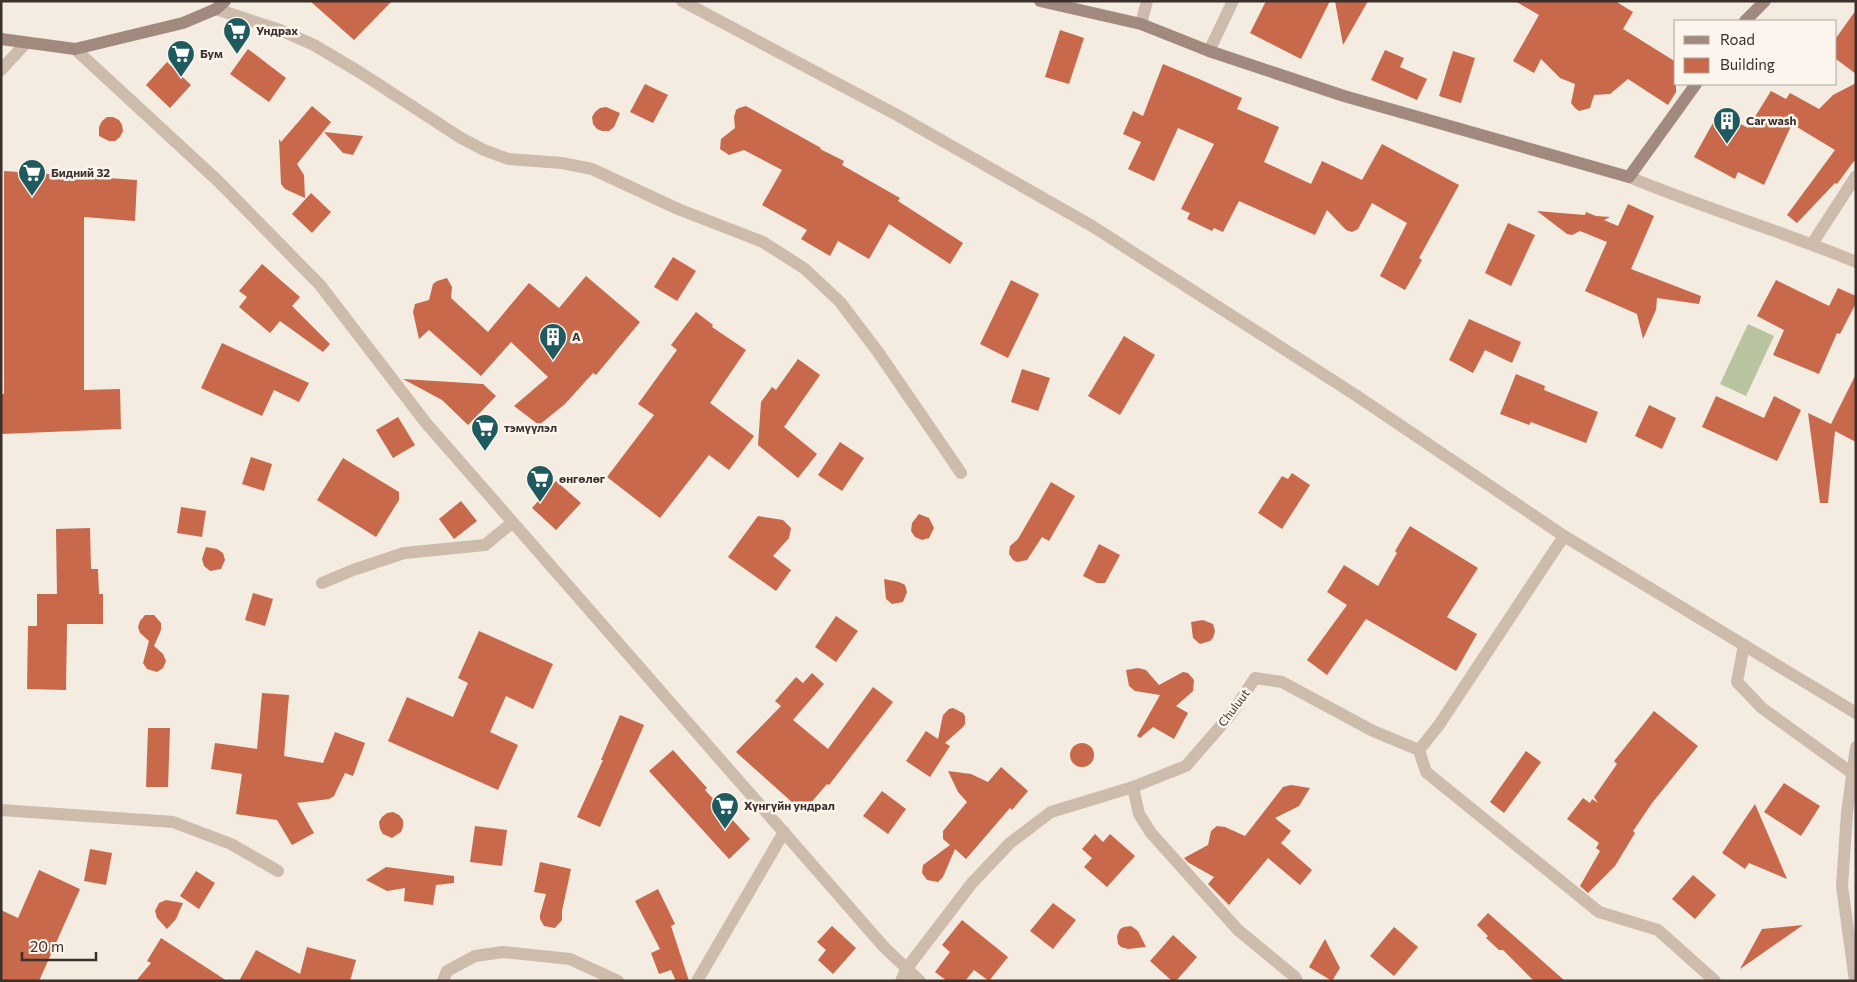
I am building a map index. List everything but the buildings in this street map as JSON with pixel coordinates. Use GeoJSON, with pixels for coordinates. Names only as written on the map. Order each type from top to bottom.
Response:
{"type":"FeatureCollection","features":[{"type":"Feature","properties":{"kind":"street"},"geometry":{"type":"LineString","coordinates":[[682,1],[897,115],[1092,226],[1357,396],[1564,536],[1856,713]]}},
{"type":"Feature","properties":{"kind":"street"},"geometry":{"type":"LineString","coordinates":[[1040,1],[1141,24],[1209,51],[1344,96],[1629,177],[1667,193],[1812,244],[1856,262]]}},
{"type":"Feature","properties":{"kind":"street"},"geometry":{"type":"LineString","coordinates":[[1141,24],[1147,1]]}},
{"type":"Feature","properties":{"kind":"street"},"geometry":{"type":"LineString","coordinates":[[1209,51],[1233,1]]}},
{"type":"Feature","properties":{"kind":"street"},"geometry":{"type":"LineString","coordinates":[[1747,20],[1765,1]]}},
{"type":"Feature","properties":{"kind":"street"},"geometry":{"type":"LineString","coordinates":[[1,39],[75,49],[183,23],[220,5],[314,45],[461,138],[484,150],[508,159],[562,163],[592,169],[678,209],[763,242],[806,269],[840,302],[878,352],[961,472]]}},
{"type":"Feature","properties":{"kind":"street"},"geometry":{"type":"LineString","coordinates":[[1,70],[26,43]]}},
{"type":"Feature","properties":{"kind":"street"},"geometry":{"type":"LineString","coordinates":[[75,49],[218,181],[320,286],[426,424],[884,947],[920,981]]}},
{"type":"Feature","properties":{"kind":"street"},"geometry":{"type":"LineString","coordinates":[[1629,177],[1695,85]]}},
{"type":"Feature","properties":{"kind":"street"},"geometry":{"type":"LineString","coordinates":[[1812,244],[1856,176]]}},
{"type":"Feature","properties":{"kind":"street"},"geometry":{"type":"LineString","coordinates":[[322,583],[352,570],[404,552],[485,545],[512,523]]}},
{"type":"Feature","properties":{"kind":"street"},"geometry":{"type":"LineString","coordinates":[[1564,536],[1439,724],[1419,750],[1426,772],[1599,912],[1658,930],[1715,981]]}},
{"type":"Feature","properties":{"kind":"street"},"geometry":{"type":"LineString","coordinates":[[1744,645],[1737,682],[1762,708],[1854,775]]}},
{"type":"Feature","properties":{"kind":"street","name":"Chuluut"},"geometry":{"type":"LineString","coordinates":[[901,981],[907,968],[972,883],[1010,843],[1051,812],[1133,787],[1186,766],[1232,713],[1255,678],[1282,682],[1373,731],[1419,750]]}},
{"type":"Feature","properties":{"kind":"street"},"geometry":{"type":"LineString","coordinates":[[1855,981],[1842,886],[1856,747]]}},
{"type":"Feature","properties":{"kind":"street"},"geometry":{"type":"LineString","coordinates":[[1133,787],[1139,814],[1151,832],[1238,930],[1295,977],[1297,981]]}},
{"type":"Feature","properties":{"kind":"street"},"geometry":{"type":"LineString","coordinates":[[1,810],[173,822],[231,844],[278,871]]}},
{"type":"Feature","properties":{"kind":"street"},"geometry":{"type":"LineString","coordinates":[[697,981],[784,832]]}},
{"type":"Feature","properties":{"kind":"street"},"geometry":{"type":"LineString","coordinates":[[443,981],[447,971],[475,956],[503,952],[570,959],[618,981]]}},
{"type":"Feature","properties":{"kind":"green space"},"geometry":{"type":"Polygon","coordinates":[[[1748,324],[1774,336],[1746,396],[1720,384],[1748,324]]]}},
{"type":"Feature","properties":{"kind":"place","name":"Ундрах"},"geometry":{"type":"Point","coordinates":[237,55]}},
{"type":"Feature","properties":{"kind":"place","name":"Бум"},"geometry":{"type":"Point","coordinates":[181,78]}},
{"type":"Feature","properties":{"kind":"place","name":"Car wash"},"geometry":{"type":"Point","coordinates":[1727,145]}},
{"type":"Feature","properties":{"kind":"place","name":"Бидний 32"},"geometry":{"type":"Point","coordinates":[32,197]}},
{"type":"Feature","properties":{"kind":"place","name":"A"},"geometry":{"type":"Point","coordinates":[553,361]}},
{"type":"Feature","properties":{"kind":"place","name":"тэмүүлэл"},"geometry":{"type":"Point","coordinates":[485,452]}},
{"type":"Feature","properties":{"kind":"place","name":"өнгөлөг"},"geometry":{"type":"Point","coordinates":[540,503]}},
{"type":"Feature","properties":{"kind":"place","name":"Хүнгүйн ундрал"},"geometry":{"type":"Point","coordinates":[725,830]}}]}
